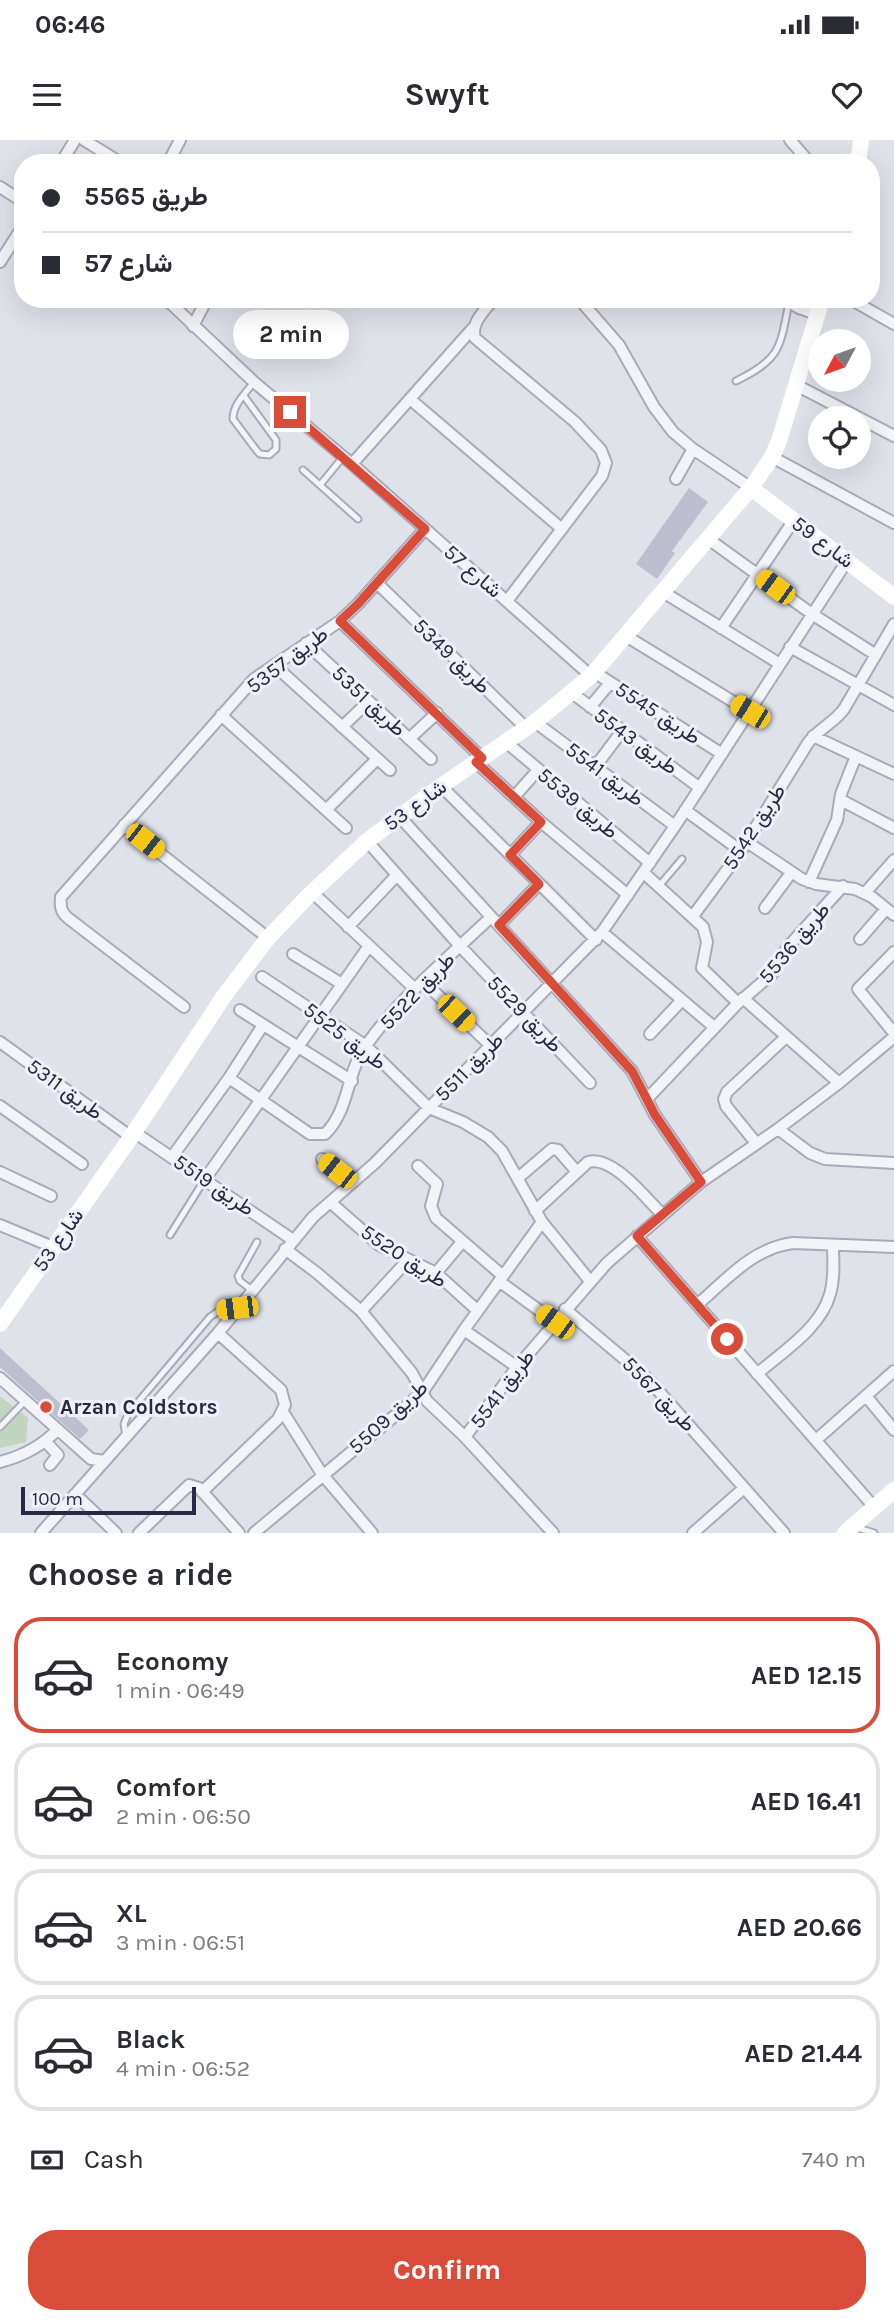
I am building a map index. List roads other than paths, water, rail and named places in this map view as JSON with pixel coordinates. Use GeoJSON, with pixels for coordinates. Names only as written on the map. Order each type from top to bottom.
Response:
{"type":"FeatureCollection","features":[{"type":"Feature","properties":{"kind":"street"},"geometry":{"type":"LineString","coordinates":[[84,140],[107,154]]}},
{"type":"Feature","properties":{"kind":"street"},"geometry":{"type":"LineString","coordinates":[[790,140],[802,154]]}},
{"type":"Feature","properties":{"kind":"street"},"geometry":{"type":"LineString","coordinates":[[0,262],[14,240]]}},
{"type":"Feature","properties":{"kind":"street","name":"شارع 57"},"geometry":{"type":"LineString","coordinates":[[175,308],[254,383],[347,460],[593,674]]}},
{"type":"Feature","properties":{"kind":"street"},"geometry":{"type":"LineString","coordinates":[[193,326],[202,308]]}},
{"type":"Feature","properties":{"kind":"street"},"geometry":{"type":"LineString","coordinates":[[347,460],[410,399],[487,308]]}},
{"type":"Feature","properties":{"kind":"street"},"geometry":{"type":"LineString","coordinates":[[587,308],[620,345],[663,420],[693,449],[751,488]]}},
{"type":"Feature","properties":{"kind":"street","name":"شارع 53"},"geometry":{"type":"LineString","coordinates":[[0,1324],[133,1134],[224,996],[268,938],[367,841],[572,694],[593,674],[751,488],[772,457],[820,308]]}},
{"type":"Feature","properties":{"kind":"street"},"geometry":{"type":"LineString","coordinates":[[866,308],[894,324]]}},
{"type":"Feature","properties":{"kind":"street"},"geometry":{"type":"LineString","coordinates":[[473,328],[478,342],[575,422],[605,456],[606,463],[602,476],[508,601]]}},
{"type":"Feature","properties":{"kind":"street"},"geometry":{"type":"LineString","coordinates":[[796,385],[894,436]]}},
{"type":"Feature","properties":{"kind":"street"},"geometry":{"type":"LineString","coordinates":[[410,399],[562,529]]}},
{"type":"Feature","properties":{"kind":"street"},"geometry":{"type":"LineString","coordinates":[[676,479],[693,449]]}},
{"type":"Feature","properties":{"kind":"street"},"geometry":{"type":"LineString","coordinates":[[772,457],[894,523]]}},
{"type":"Feature","properties":{"kind":"street","name":"شارع 59"},"geometry":{"type":"LineString","coordinates":[[751,488],[894,597]]}},
{"type":"Feature","properties":{"kind":"street"},"geometry":{"type":"LineString","coordinates":[[722,628],[794,520]]}},
{"type":"Feature","properties":{"kind":"street","name":"طريق 5357"},"geometry":{"type":"LineString","coordinates":[[184,1007],[62,913],[61,898],[254,679],[340,621],[425,529]]}},
{"type":"Feature","properties":{"kind":"street"},"geometry":{"type":"LineString","coordinates":[[708,538],[812,614],[876,655]]}},
{"type":"Feature","properties":{"kind":"street","name":"طريق 5511"},"geometry":{"type":"LineString","coordinates":[[41,1533],[218,1333],[289,1244],[330,1202],[375,1163],[599,936],[675,827],[847,561]]}},
{"type":"Feature","properties":{"kind":"street","name":"طريق 5349"},"geometry":{"type":"LineString","coordinates":[[377,583],[531,725]]}},
{"type":"Feature","properties":{"kind":"street"},"geometry":{"type":"LineString","coordinates":[[663,592],[780,664]]}},
{"type":"Feature","properties":{"kind":"street","name":"طريق 5351"},"geometry":{"type":"LineString","coordinates":[[340,621],[437,713],[514,797],[628,895]]}},
{"type":"Feature","properties":{"kind":"street","name":"طريق 5542"},"geometry":{"type":"LineString","coordinates":[[693,916],[744,846],[813,736],[838,717],[893,627]]}},
{"type":"Feature","properties":{"kind":"street"},"geometry":{"type":"LineString","coordinates":[[626,636],[750,712]]}},
{"type":"Feature","properties":{"kind":"street","name":"طريق 5351"},"geometry":{"type":"LineString","coordinates":[[306,643],[431,759]]}},
{"type":"Feature","properties":{"kind":"street"},"geometry":{"type":"LineString","coordinates":[[790,647],[894,705]]}},
{"type":"Feature","properties":{"kind":"street"},"geometry":{"type":"LineString","coordinates":[[274,665],[390,770]]}},
{"type":"Feature","properties":{"kind":"street","name":"طريق 5545"},"geometry":{"type":"LineString","coordinates":[[593,674],[722,754]]}},
{"type":"Feature","properties":{"kind":"street"},"geometry":{"type":"LineString","coordinates":[[590,707],[610,683]]}},
{"type":"Feature","properties":{"kind":"street","name":"طريق 5543"},"geometry":{"type":"LineString","coordinates":[[572,694],[700,788]]}},
{"type":"Feature","properties":{"kind":"street"},"geometry":{"type":"LineString","coordinates":[[342,727],[369,701]]}},
{"type":"Feature","properties":{"kind":"street"},"geometry":{"type":"LineString","coordinates":[[410,739],[437,713]]}},
{"type":"Feature","properties":{"kind":"street"},"geometry":{"type":"LineString","coordinates":[[221,715],[346,828]]}},
{"type":"Feature","properties":{"kind":"street","name":"طريق 5541"},"geometry":{"type":"LineString","coordinates":[[531,725],[595,767],[675,827]]}},
{"type":"Feature","properties":{"kind":"street"},"geometry":{"type":"LineString","coordinates":[[595,767],[622,731]]}},
{"type":"Feature","properties":{"kind":"street"},"geometry":{"type":"LineString","coordinates":[[813,736],[894,775]]}},
{"type":"Feature","properties":{"kind":"street","name":"طريق 5539"},"geometry":{"type":"LineString","coordinates":[[506,743],[647,868]]}},
{"type":"Feature","properties":{"kind":"street"},"geometry":{"type":"LineString","coordinates":[[809,882],[837,820],[856,757]]}},
{"type":"Feature","properties":{"kind":"street"},"geometry":{"type":"LineString","coordinates":[[326,810],[377,759]]}},
{"type":"Feature","properties":{"kind":"street"},"geometry":{"type":"LineString","coordinates":[[514,797],[538,770]]}},
{"type":"Feature","properties":{"kind":"street"},"geometry":{"type":"LineString","coordinates":[[441,786],[539,884],[599,936],[714,1027]]}},
{"type":"Feature","properties":{"kind":"street"},"geometry":{"type":"LineString","coordinates":[[841,800],[894,828]]}},
{"type":"Feature","properties":{"kind":"street"},"geometry":{"type":"LineString","coordinates":[[685,810],[809,882],[843,886],[865,893],[890,912],[860,939]]}},
{"type":"Feature","properties":{"kind":"street"},"geometry":{"type":"LineString","coordinates":[[399,816],[632,1071],[701,1182]]}},
{"type":"Feature","properties":{"kind":"street"},"geometry":{"type":"LineString","coordinates":[[510,855],[541,822]]}},
{"type":"Feature","properties":{"kind":"street"},"geometry":{"type":"LineString","coordinates":[[124,825],[268,938]]}},
{"type":"Feature","properties":{"kind":"street","name":"طريق 5529"},"geometry":{"type":"LineString","coordinates":[[367,841],[460,946],[590,1083]]}},
{"type":"Feature","properties":{"kind":"street"},"geometry":{"type":"LineString","coordinates":[[865,893],[894,860]]}},
{"type":"Feature","properties":{"kind":"street"},"geometry":{"type":"LineString","coordinates":[[647,868],[659,886],[693,916],[706,934],[702,968],[740,1001]]}},
{"type":"Feature","properties":{"kind":"street"},"geometry":{"type":"LineString","coordinates":[[765,908],[791,873]]}},
{"type":"Feature","properties":{"kind":"street"},"geometry":{"type":"LineString","coordinates":[[348,927],[397,875]]}},
{"type":"Feature","properties":{"kind":"street","name":"طريق 5522"},"geometry":{"type":"LineString","coordinates":[[262,1101],[310,1134],[325,1134],[332,1126],[352,1081],[355,1065],[366,1046],[419,985],[460,946],[539,884]]}},
{"type":"Feature","properties":{"kind":"street","name":"طريق 5536"},"geometry":{"type":"LineString","coordinates":[[647,1099],[740,1001],[772,974],[787,948],[843,886]]}},
{"type":"Feature","properties":{"kind":"street"},"geometry":{"type":"LineString","coordinates":[[312,892],[369,946],[490,1045]]}},
{"type":"Feature","properties":{"kind":"street"},"geometry":{"type":"LineString","coordinates":[[205,1179],[369,946]]}},
{"type":"Feature","properties":{"kind":"street"},"geometry":{"type":"LineString","coordinates":[[894,952],[858,989],[894,1035]]}},
{"type":"Feature","properties":{"kind":"street"},"geometry":{"type":"LineString","coordinates":[[293,954],[342,984]]}},
{"type":"Feature","properties":{"kind":"street"},"geometry":{"type":"LineString","coordinates":[[885,961],[894,971]]}},
{"type":"Feature","properties":{"kind":"street","name":"طريق 5525"},"geometry":{"type":"LineString","coordinates":[[262,977],[366,1046],[429,1108],[463,1122],[488,1137],[502,1152],[542,1222],[590,1281]]}},
{"type":"Feature","properties":{"kind":"street"},"geometry":{"type":"LineString","coordinates":[[650,1034],[682,1000]]}},
{"type":"Feature","properties":{"kind":"street","name":"طريق 5536"},"geometry":{"type":"LineString","coordinates":[[740,1001],[839,1083]]}},
{"type":"Feature","properties":{"kind":"street"},"geometry":{"type":"LineString","coordinates":[[240,1010],[352,1081]]}},
{"type":"Feature","properties":{"kind":"street"},"geometry":{"type":"LineString","coordinates":[[173,1157],[263,1025]]}},
{"type":"Feature","properties":{"kind":"street","name":"طريق 5541"},"geometry":{"type":"LineString","coordinates":[[465,1437],[517,1367],[565,1309],[637,1236],[701,1182],[839,1083],[894,1035]]}},
{"type":"Feature","properties":{"kind":"street"},"geometry":{"type":"LineString","coordinates":[[756,1143],[726,1106],[724,1099],[727,1092],[786,1037]]}},
{"type":"Feature","properties":{"kind":"street","name":"طريق 5311"},"geometry":{"type":"LineString","coordinates":[[0,1042],[133,1134]]}},
{"type":"Feature","properties":{"kind":"street"},"geometry":{"type":"LineString","coordinates":[[229,1078],[262,1101]]}},
{"type":"Feature","properties":{"kind":"street"},"geometry":{"type":"LineString","coordinates":[[0,1106],[82,1164]]}},
{"type":"Feature","properties":{"kind":"street"},"geometry":{"type":"LineString","coordinates":[[778,1129],[810,1153],[825,1159],[894,1163]]}},
{"type":"Feature","properties":{"kind":"street","name":"طريق 5519"},"geometry":{"type":"LineString","coordinates":[[133,1134],[205,1179],[289,1244],[317,1273],[361,1311],[412,1373],[422,1393],[434,1408],[465,1437],[553,1533]]}},
{"type":"Feature","properties":{"kind":"street"},"geometry":{"type":"LineString","coordinates":[[518,1178],[552,1149],[558,1150],[578,1172]]}},
{"type":"Feature","properties":{"kind":"street"},"geometry":{"type":"LineString","coordinates":[[322,1159],[352,1182]]}},
{"type":"Feature","properties":{"kind":"street"},"geometry":{"type":"LineString","coordinates":[[535,1211],[588,1162],[595,1160],[611,1166],[662,1214]]}},
{"type":"Feature","properties":{"kind":"street"},"geometry":{"type":"LineString","coordinates":[[418,1166],[437,1184],[431,1206],[436,1218],[501,1279],[555,1322]]}},
{"type":"Feature","properties":{"kind":"street"},"geometry":{"type":"LineString","coordinates":[[0,1172],[51,1196]]}},
{"type":"Feature","properties":{"kind":"street","name":"طريق 5520"},"geometry":{"type":"LineString","coordinates":[[330,1202],[366,1235],[436,1273],[478,1311]]}},
{"type":"Feature","properties":{"kind":"street","name":"طريق 5509"},"geometry":{"type":"LineString","coordinates":[[254,1533],[422,1393],[542,1222]]}},
{"type":"Feature","properties":{"kind":"street"},"geometry":{"type":"LineString","coordinates":[[0,1225],[53,1247]]}},
{"type":"Feature","properties":{"kind":"street"},"geometry":{"type":"LineString","coordinates":[[637,1236],[874,1507]]}},
{"type":"Feature","properties":{"kind":"street"},"geometry":{"type":"LineString","coordinates":[[436,1273],[462,1242]]}},
{"type":"Feature","properties":{"kind":"street"},"geometry":{"type":"LineString","coordinates":[[697,1305],[754,1256],[766,1249],[793,1243],[894,1247]]}},
{"type":"Feature","properties":{"kind":"street"},"geometry":{"type":"LineString","coordinates":[[757,1374],[811,1326],[825,1308],[832,1285],[833,1245]]}},
{"type":"Feature","properties":{"kind":"street"},"geometry":{"type":"LineString","coordinates":[[361,1311],[408,1260]]}},
{"type":"Feature","properties":{"kind":"street","name":"طريق 5567"},"geometry":{"type":"LineString","coordinates":[[565,1309],[648,1379],[784,1533]]}},
{"type":"Feature","properties":{"kind":"street"},"geometry":{"type":"LineString","coordinates":[[464,1330],[517,1367]]}},
{"type":"Feature","properties":{"kind":"street"},"geometry":{"type":"LineString","coordinates":[[202,1492],[283,1412],[285,1405],[281,1390],[218,1333]]}},
{"type":"Feature","properties":{"kind":"street"},"geometry":{"type":"LineString","coordinates":[[816,1440],[894,1371]]}},
{"type":"Feature","properties":{"kind":"street"},"geometry":{"type":"LineString","coordinates":[[1,1381],[91,1459],[102,1465]]}},
{"type":"Feature","properties":{"kind":"street"},"geometry":{"type":"LineString","coordinates":[[866,1396],[894,1430]]}},
{"type":"Feature","properties":{"kind":"street"},"geometry":{"type":"LineString","coordinates":[[283,1412],[322,1474],[367,1531]]}},
{"type":"Feature","properties":{"kind":"street"},"geometry":{"type":"LineString","coordinates":[[0,1462],[32,1451],[46,1442],[57,1430]]}},
{"type":"Feature","properties":{"kind":"street"},"geometry":{"type":"LineString","coordinates":[[46,1442],[58,1455],[50,1465]]}},
{"type":"Feature","properties":{"kind":"street"},"geometry":{"type":"LineString","coordinates":[[139,1533],[189,1485],[202,1492],[239,1533]]}},
{"type":"Feature","properties":{"kind":"street"},"geometry":{"type":"LineString","coordinates":[[693,1533],[744,1488]]}},
{"type":"Feature","properties":{"kind":"street"},"geometry":{"type":"LineString","coordinates":[[848,1530],[894,1490]]}},
{"type":"Feature","properties":{"kind":"street"},"geometry":{"type":"LineString","coordinates":[[75,1494],[116,1533]]}},
{"type":"Feature","properties":{"kind":"lane"},"geometry":{"type":"LineString","coordinates":[[736,381],[758,370],[771,359],[781,344],[785,308]]}},
{"type":"Feature","properties":{"kind":"lane"},"geometry":{"type":"LineString","coordinates":[[244,396],[276,440],[276,449],[269,455],[260,454],[235,424],[234,410],[244,396],[254,383]]}},
{"type":"Feature","properties":{"kind":"lane"},"geometry":{"type":"LineString","coordinates":[[320,485],[347,460]]}},
{"type":"Feature","properties":{"kind":"lane"},"geometry":{"type":"LineString","coordinates":[[303,470],[358,519]]}},
{"type":"Feature","properties":{"kind":"lane"},"geometry":{"type":"LineString","coordinates":[[659,886],[682,859]]}},
{"type":"Feature","properties":{"kind":"lane"},"geometry":{"type":"LineString","coordinates":[[170,1235],[205,1179]]}},
{"type":"Feature","properties":{"kind":"lane"},"geometry":{"type":"LineString","coordinates":[[252,1290],[240,1281],[238,1276],[257,1242]]}},
{"type":"Feature","properties":{"kind":"lane"},"geometry":{"type":"LineString","coordinates":[[126,1438],[124,1424],[128,1415],[210,1317],[217,1312],[237,1308]]}},
{"type":"Feature","properties":{"kind":"lane"},"geometry":{"type":"LineString","coordinates":[[0,1427],[26,1401]]}},
{"type":"Feature","properties":{"kind":"lane"},"geometry":{"type":"LineString","coordinates":[[848,1530],[874,1533]]}},
{"type":"Feature","properties":{"kind":"place","name":"Arzan Coldstors"},"geometry":{"type":"Point","coordinates":[46,1407]}}]}
